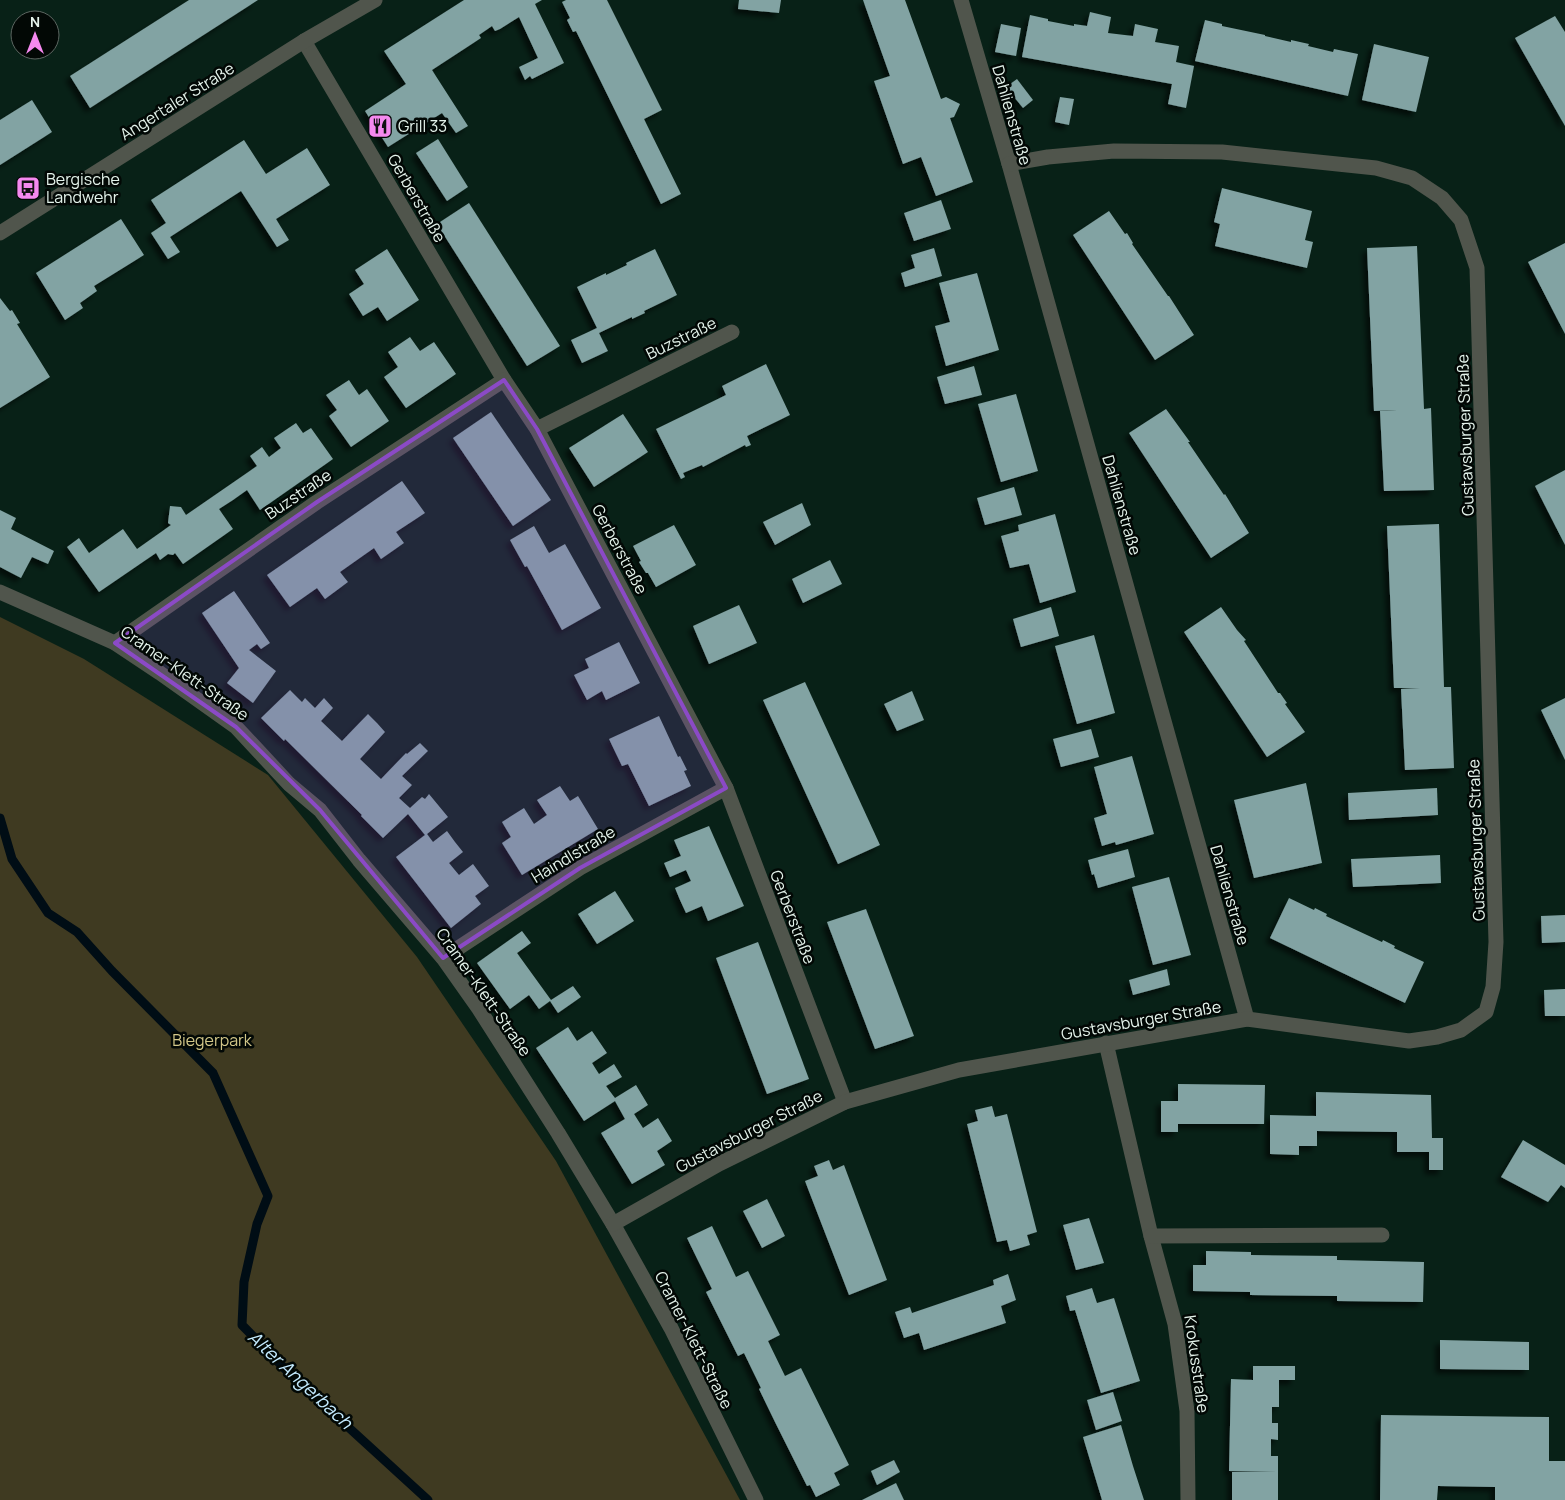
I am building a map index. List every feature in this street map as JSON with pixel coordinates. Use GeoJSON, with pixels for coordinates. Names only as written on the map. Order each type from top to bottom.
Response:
{"type":"FeatureCollection","features":[{"type":"Feature","properties":{"kind":"street","name":"Angertaler Straße"},"geometry":{"type":"LineString","coordinates":[[0,233],[304,41],[375,0]]}},
{"type":"Feature","properties":{"kind":"street","name":"Dahlienstraße"},"geometry":{"type":"LineString","coordinates":[[961,0],[1009,164],[1247,1019]]}},
{"type":"Feature","properties":{"kind":"street","name":"Gerberstraße"},"geometry":{"type":"LineString","coordinates":[[304,41],[504,380],[537,429],[726,788],[845,1102]]}},
{"type":"Feature","properties":{"kind":"street","name":"Gustavsburger Straße"},"geometry":{"type":"LineString","coordinates":[[613,1224],[719,1164],[845,1102],[959,1070],[1247,1019],[1409,1041],[1437,1037],[1461,1030],[1486,1012],[1493,986],[1496,942],[1477,268],[1461,220],[1442,198],[1412,178],[1376,168],[1222,152],[1114,150],[1048,157],[1009,164]]}},
{"type":"Feature","properties":{"kind":"street","name":"Buzstraße"},"geometry":{"type":"LineString","coordinates":[[537,429],[732,332]]}},
{"type":"Feature","properties":{"kind":"street","name":"Buzstraße"},"geometry":{"type":"LineString","coordinates":[[115,643],[317,502],[504,380]]}},
{"type":"Feature","properties":{"kind":"street","name":"Cramer-Klett-Straße"},"geometry":{"type":"LineString","coordinates":[[0,592],[115,643],[160,673],[236,727],[289,784],[320,810],[359,860],[443,958],[489,1025],[558,1133],[613,1224],[671,1328],[756,1500]]}},
{"type":"Feature","properties":{"kind":"street","name":"Haindlstraße"},"geometry":{"type":"LineString","coordinates":[[443,958],[580,868],[726,788]]}},
{"type":"Feature","properties":{"kind":"street","name":"Krokusstraße"},"geometry":{"type":"LineString","coordinates":[[1106,1044],[1175,1324],[1187,1411],[1188,1500]]}},
{"type":"Feature","properties":{"kind":"street"},"geometry":{"type":"LineString","coordinates":[[1152,1236],[1382,1235]]}},
{"type":"Feature","properties":{"kind":"highlighted area"},"geometry":{"type":"Polygon","coordinates":[[[504,380],[537,429],[726,788],[580,868],[443,958],[320,810],[236,727],[115,643],[317,502],[504,380]]]}},
{"type":"Feature","properties":{"kind":"green space","name":"Biegerpark"},"geometry":{"type":"Polygon","coordinates":[[[0,617],[84,659],[268,775],[417,957],[556,1161],[740,1500],[0,1500],[0,617]]]}},
{"type":"Feature","properties":{"kind":"building"},"geometry":{"type":"Polygon","coordinates":[[[189,0],[258,0],[90,108],[70,76],[189,0]]]}},
{"type":"Feature","properties":{"kind":"building"},"geometry":{"type":"Polygon","coordinates":[[[464,0],[542,0],[535,4],[564,63],[532,79],[530,76],[525,80],[519,67],[538,58],[519,17],[495,31],[492,26],[479,35],[481,38],[432,70],[468,126],[456,133],[442,113],[388,147],[365,111],[406,84],[384,51],[464,0]]]}},
{"type":"Feature","properties":{"kind":"building"},"geometry":{"type":"Polygon","coordinates":[[[566,0],[607,0],[662,110],[644,119],[681,194],[661,204],[576,31],[573,32],[567,20],[570,18],[562,2],[566,0]]]}},
{"type":"Feature","properties":{"kind":"building"},"geometry":{"type":"Polygon","coordinates":[[[739,0],[781,0],[779,13],[738,9],[739,0]]]}},
{"type":"Feature","properties":{"kind":"building"},"geometry":{"type":"Polygon","coordinates":[[[863,0],[905,0],[941,99],[946,97],[960,104],[954,117],[950,118],[973,182],[936,196],[921,157],[903,164],[874,81],[890,76],[863,0]]]}},
{"type":"Feature","properties":{"kind":"building"},"geometry":{"type":"Polygon","coordinates":[[[1090,12],[1111,17],[1108,33],[1133,36],[1135,24],[1158,29],[1155,42],[1179,46],[1176,62],[1194,66],[1186,108],[1168,104],[1172,84],[1022,57],[1030,15],[1048,19],[1048,21],[1074,26],[1074,24],[1087,26],[1090,12]]]}},
{"type":"Feature","properties":{"kind":"building"},"geometry":{"type":"Polygon","coordinates":[[[1555,16],[1565,32],[1565,126],[1515,38],[1555,16]]]}},
{"type":"Feature","properties":{"kind":"building"},"geometry":{"type":"Polygon","coordinates":[[[1205,20],[1222,24],[1222,26],[1291,42],[1291,40],[1309,44],[1308,46],[1333,52],[1334,49],[1358,54],[1348,96],[1195,61],[1205,20]]]}},
{"type":"Feature","properties":{"kind":"building"},"geometry":{"type":"Polygon","coordinates":[[[1001,24],[1021,28],[1016,56],[995,52],[1001,24]]]}},
{"type":"Feature","properties":{"kind":"building"},"geometry":{"type":"Polygon","coordinates":[[[1374,44],[1429,57],[1416,112],[1362,100],[1374,44]]]}},
{"type":"Feature","properties":{"kind":"building"},"geometry":{"type":"Polygon","coordinates":[[[1017,79],[1033,100],[1023,108],[1006,87],[1017,79]]]}},
{"type":"Feature","properties":{"kind":"building"},"geometry":{"type":"Polygon","coordinates":[[[1060,97],[1074,99],[1069,125],[1055,122],[1060,97]]]}},
{"type":"Feature","properties":{"kind":"building"},"geometry":{"type":"Polygon","coordinates":[[[32,100],[52,132],[0,165],[0,120],[32,100]]]}},
{"type":"Feature","properties":{"kind":"building"},"geometry":{"type":"Polygon","coordinates":[[[438,139],[468,187],[447,201],[416,153],[438,139]]]}},
{"type":"Feature","properties":{"kind":"building"},"geometry":{"type":"Polygon","coordinates":[[[244,140],[266,174],[307,148],[330,185],[276,219],[289,240],[277,247],[241,191],[170,237],[180,252],[168,259],[151,233],[166,223],[151,200],[244,140]]]}},
{"type":"Feature","properties":{"kind":"building"},"geometry":{"type":"Polygon","coordinates":[[[1222,188],[1312,211],[1305,240],[1313,242],[1307,268],[1215,246],[1220,224],[1214,222],[1222,188]]]}},
{"type":"Feature","properties":{"kind":"building"},"geometry":{"type":"Polygon","coordinates":[[[941,200],[951,229],[914,241],[904,213],[941,200]]]}},
{"type":"Feature","properties":{"kind":"building"},"geometry":{"type":"Polygon","coordinates":[[[469,203],[560,346],[527,366],[437,224],[469,203]]]}},
{"type":"Feature","properties":{"kind":"building"},"geometry":{"type":"Polygon","coordinates":[[[1109,211],[1125,234],[1127,233],[1132,244],[1194,335],[1155,360],[1073,235],[1109,211]]]}},
{"type":"Feature","properties":{"kind":"building"},"geometry":{"type":"Polygon","coordinates":[[[121,219],[144,255],[94,286],[97,291],[80,303],[83,308],[65,320],[36,273],[121,219]]]}},
{"type":"Feature","properties":{"kind":"building"},"geometry":{"type":"Polygon","coordinates":[[[1565,243],[1565,334],[1528,262],[1565,243]]]}},
{"type":"Feature","properties":{"kind":"building"},"geometry":{"type":"Polygon","coordinates":[[[1417,246],[1424,409],[1431,408],[1434,490],[1384,491],[1380,411],[1397,410],[1374,411],[1367,248],[1417,246]]]}},
{"type":"Feature","properties":{"kind":"building"},"geometry":{"type":"Polygon","coordinates":[[[934,248],[942,276],[905,287],[901,273],[915,268],[911,255],[934,248]]]}},
{"type":"Feature","properties":{"kind":"building"},"geometry":{"type":"Polygon","coordinates":[[[387,249],[419,300],[387,321],[378,307],[363,316],[349,294],[364,284],[355,270],[387,249]]]}},
{"type":"Feature","properties":{"kind":"building"},"geometry":{"type":"Polygon","coordinates":[[[655,249],[677,295],[644,311],[645,313],[632,319],[632,317],[599,333],[608,351],[582,363],[571,340],[597,328],[577,287],[627,265],[626,263],[655,249]]]}},
{"type":"Feature","properties":{"kind":"building"},"geometry":{"type":"Polygon","coordinates":[[[977,273],[999,350],[946,366],[935,326],[950,322],[939,283],[977,273]]]}},
{"type":"Feature","properties":{"kind":"building"},"geometry":{"type":"Polygon","coordinates":[[[0,298],[10,311],[12,310],[20,323],[17,324],[50,377],[0,408],[0,298]]]}},
{"type":"Feature","properties":{"kind":"building"},"geometry":{"type":"Polygon","coordinates":[[[410,337],[420,351],[434,342],[456,374],[406,408],[384,377],[398,367],[388,352],[410,337]]]}},
{"type":"Feature","properties":{"kind":"building"},"geometry":{"type":"Polygon","coordinates":[[[766,364],[790,415],[747,436],[751,445],[746,447],[745,445],[703,467],[702,465],[683,473],[685,477],[681,479],[656,429],[726,395],[722,386],[766,364]]]}},
{"type":"Feature","properties":{"kind":"building"},"geometry":{"type":"Polygon","coordinates":[[[974,366],[982,395],[945,404],[937,377],[974,366]]]}},
{"type":"Feature","properties":{"kind":"building"},"geometry":{"type":"Polygon","coordinates":[[[349,380],[359,395],[367,389],[389,421],[351,447],[329,416],[337,410],[326,395],[349,380]]]}},
{"type":"Feature","properties":{"kind":"building"},"geometry":{"type":"Polygon","coordinates":[[[1016,394],[1038,471],[1001,482],[978,404],[1016,394]]]}},
{"type":"Feature","properties":{"kind":"building"},"geometry":{"type":"Polygon","coordinates":[[[1166,409],[1225,494],[1249,533],[1211,558],[1129,433],[1166,409]]]}},
{"type":"Feature","properties":{"kind":"building"},"geometry":{"type":"Polygon","coordinates":[[[491,412],[551,500],[513,526],[453,438],[491,412]]]}},
{"type":"Feature","properties":{"kind":"building"},"geometry":{"type":"Polygon","coordinates":[[[623,414],[648,452],[594,487],[569,448],[623,414]]]}},
{"type":"Feature","properties":{"kind":"building"},"geometry":{"type":"Polygon","coordinates":[[[296,423],[303,433],[311,428],[333,459],[260,510],[247,490],[219,509],[233,529],[183,564],[175,553],[173,555],[168,554],[160,560],[156,553],[99,592],[67,547],[79,538],[89,553],[123,529],[137,549],[171,525],[168,523],[170,506],[181,507],[186,515],[257,466],[250,456],[262,447],[269,457],[281,448],[274,438],[296,423]]]}},
{"type":"Feature","properties":{"kind":"building"},"geometry":{"type":"Polygon","coordinates":[[[1565,470],[1565,545],[1535,486],[1565,470]]]}},
{"type":"Feature","properties":{"kind":"building"},"geometry":{"type":"Polygon","coordinates":[[[402,481],[425,513],[396,532],[404,543],[381,559],[374,548],[340,572],[348,582],[325,599],[317,588],[290,607],[267,575],[402,481]]]}},
{"type":"Feature","properties":{"kind":"building"},"geometry":{"type":"Polygon","coordinates":[[[1014,487],[1022,515],[985,525],[977,498],[1014,487]]]}},
{"type":"Feature","properties":{"kind":"building"},"geometry":{"type":"Polygon","coordinates":[[[802,503],[811,525],[775,545],[763,522],[802,503]]]}},
{"type":"Feature","properties":{"kind":"building"},"geometry":{"type":"Polygon","coordinates":[[[0,510],[16,518],[11,529],[54,551],[48,564],[32,557],[21,578],[0,567],[0,510]]]}},
{"type":"Feature","properties":{"kind":"building"},"geometry":{"type":"Polygon","coordinates":[[[1055,514],[1076,592],[1040,603],[1029,564],[1010,568],[1001,536],[1019,531],[1018,525],[1055,514]]]}},
{"type":"Feature","properties":{"kind":"building"},"geometry":{"type":"Polygon","coordinates":[[[1439,524],[1444,687],[1451,687],[1454,768],[1405,770],[1401,689],[1420,688],[1394,688],[1387,526],[1439,524]]]}},
{"type":"Feature","properties":{"kind":"building"},"geometry":{"type":"Polygon","coordinates":[[[674,525],[696,565],[656,587],[639,562],[641,561],[633,546],[674,525]]]}},
{"type":"Feature","properties":{"kind":"building"},"geometry":{"type":"Polygon","coordinates":[[[534,526],[549,553],[565,544],[601,608],[562,630],[527,566],[525,567],[510,540],[534,526]]]}},
{"type":"Feature","properties":{"kind":"building"},"geometry":{"type":"Polygon","coordinates":[[[830,560],[842,584],[803,603],[792,579],[830,560]]]}},
{"type":"Feature","properties":{"kind":"building"},"geometry":{"type":"Polygon","coordinates":[[[234,591],[270,643],[261,649],[257,644],[249,650],[276,671],[253,703],[227,683],[239,668],[202,613],[234,591]]]}},
{"type":"Feature","properties":{"kind":"building"},"geometry":{"type":"Polygon","coordinates":[[[739,605],[757,643],[709,664],[693,626],[739,605]]]}},
{"type":"Feature","properties":{"kind":"building"},"geometry":{"type":"Polygon","coordinates":[[[1051,607],[1059,636],[1021,647],[1013,619],[1051,607]]]}},
{"type":"Feature","properties":{"kind":"building"},"geometry":{"type":"Polygon","coordinates":[[[1221,607],[1246,640],[1244,641],[1305,732],[1267,757],[1184,632],[1221,607]]]}},
{"type":"Feature","properties":{"kind":"building"},"geometry":{"type":"Polygon","coordinates":[[[1094,635],[1115,713],[1077,724],[1055,646],[1094,635]]]}},
{"type":"Feature","properties":{"kind":"building"},"geometry":{"type":"Polygon","coordinates":[[[619,642],[640,683],[606,700],[602,691],[587,700],[574,675],[589,668],[585,659],[619,642]]]}},
{"type":"Feature","properties":{"kind":"building"},"geometry":{"type":"Polygon","coordinates":[[[805,682],[880,845],[838,864],[763,700],[805,682]]]}},
{"type":"Feature","properties":{"kind":"building"},"geometry":{"type":"Polygon","coordinates":[[[290,690],[302,702],[305,698],[315,708],[324,698],[333,708],[321,721],[342,741],[368,714],[385,732],[360,759],[381,779],[406,753],[420,743],[428,751],[402,776],[412,785],[399,798],[410,808],[422,797],[425,799],[429,794],[448,817],[427,834],[433,842],[447,831],[463,852],[449,863],[459,875],[473,864],[489,886],[475,896],[481,904],[451,928],[396,857],[425,835],[408,814],[383,838],[285,739],[284,741],[261,718],[290,690]]]}},
{"type":"Feature","properties":{"kind":"building"},"geometry":{"type":"Polygon","coordinates":[[[912,691],[924,720],[897,731],[884,704],[912,691]]]}},
{"type":"Feature","properties":{"kind":"building"},"geometry":{"type":"Polygon","coordinates":[[[1565,698],[1565,760],[1541,710],[1565,698]]]}},
{"type":"Feature","properties":{"kind":"building"},"geometry":{"type":"Polygon","coordinates":[[[659,716],[678,757],[680,756],[687,770],[684,771],[691,786],[649,806],[628,764],[622,766],[609,739],[659,716]]]}},
{"type":"Feature","properties":{"kind":"building"},"geometry":{"type":"Polygon","coordinates":[[[1091,729],[1099,757],[1061,767],[1053,739],[1091,729]]]}},
{"type":"Feature","properties":{"kind":"building"},"geometry":{"type":"Polygon","coordinates":[[[1132,756],[1154,834],[1116,845],[1115,842],[1102,846],[1094,818],[1107,814],[1094,767],[1132,756]]]}},
{"type":"Feature","properties":{"kind":"building"},"geometry":{"type":"Polygon","coordinates":[[[1306,783],[1322,863],[1254,878],[1234,800],[1306,783]]]}},
{"type":"Feature","properties":{"kind":"building"},"geometry":{"type":"Polygon","coordinates":[[[560,786],[570,801],[578,796],[598,829],[522,875],[502,843],[511,837],[502,822],[524,808],[534,824],[547,815],[537,800],[560,786]]]}},
{"type":"Feature","properties":{"kind":"building"},"geometry":{"type":"Polygon","coordinates":[[[1437,788],[1438,815],[1349,820],[1348,793],[1437,788]]]}},
{"type":"Feature","properties":{"kind":"building"},"geometry":{"type":"Polygon","coordinates":[[[709,826],[744,906],[708,921],[702,906],[686,913],[680,900],[675,888],[691,881],[686,870],[670,877],[664,863],[681,856],[674,840],[709,826]]]}},
{"type":"Feature","properties":{"kind":"building"},"geometry":{"type":"Polygon","coordinates":[[[1128,849],[1135,877],[1098,888],[1088,860],[1128,849]]]}},
{"type":"Feature","properties":{"kind":"building"},"geometry":{"type":"Polygon","coordinates":[[[1440,855],[1441,883],[1353,887],[1351,859],[1440,855]]]}},
{"type":"Feature","properties":{"kind":"building"},"geometry":{"type":"Polygon","coordinates":[[[1169,877],[1191,955],[1153,965],[1132,887],[1169,877]]]}},
{"type":"Feature","properties":{"kind":"building"},"geometry":{"type":"Polygon","coordinates":[[[615,891],[634,921],[597,944],[578,914],[615,891]]]}},
{"type":"Feature","properties":{"kind":"building"},"geometry":{"type":"Polygon","coordinates":[[[1289,898],[1314,910],[1315,908],[1327,914],[1326,916],[1382,942],[1383,940],[1395,946],[1394,948],[1424,962],[1405,1003],[1270,938],[1289,898]]]}},
{"type":"Feature","properties":{"kind":"building"},"geometry":{"type":"Polygon","coordinates":[[[866,909],[914,1036],[875,1049],[827,922],[866,909]]]}},
{"type":"Feature","properties":{"kind":"building"},"geometry":{"type":"Polygon","coordinates":[[[1565,915],[1565,942],[1542,943],[1541,916],[1565,915]]]}},
{"type":"Feature","properties":{"kind":"building"},"geometry":{"type":"Polygon","coordinates":[[[522,931],[531,943],[517,953],[551,1000],[573,986],[581,997],[558,1013],[550,1001],[539,1009],[529,995],[510,1009],[477,963],[522,931]]]}},
{"type":"Feature","properties":{"kind":"building"},"geometry":{"type":"Polygon","coordinates":[[[758,942],[809,1079],[767,1094],[716,958],[758,942]]]}},
{"type":"Feature","properties":{"kind":"building"},"geometry":{"type":"Polygon","coordinates":[[[1167,969],[1170,985],[1133,995],[1129,980],[1167,969]]]}},
{"type":"Feature","properties":{"kind":"building"},"geometry":{"type":"Polygon","coordinates":[[[1565,989],[1565,1016],[1545,1016],[1544,990],[1565,989]]]}},
{"type":"Feature","properties":{"kind":"building"},"geometry":{"type":"Polygon","coordinates":[[[568,1027],[577,1041],[592,1031],[607,1053],[592,1063],[599,1074],[614,1064],[622,1077],[606,1086],[615,1098],[636,1085],[648,1105],[634,1114],[643,1128],[658,1118],[672,1141],[657,1151],[665,1165],[632,1184],[601,1133],[625,1119],[615,1101],[584,1121],[536,1048],[568,1027]]]}},
{"type":"Feature","properties":{"kind":"building"},"geometry":{"type":"Polygon","coordinates":[[[1178,1084],[1265,1085],[1264,1124],[1178,1124],[1178,1132],[1161,1132],[1161,1101],[1178,1101],[1178,1084]]]}},
{"type":"Feature","properties":{"kind":"building"},"geometry":{"type":"Polygon","coordinates":[[[1316,1092],[1431,1095],[1432,1138],[1443,1138],[1443,1170],[1429,1170],[1429,1152],[1397,1152],[1397,1132],[1317,1131],[1317,1146],[1299,1146],[1299,1155],[1270,1154],[1270,1115],[1316,1116],[1316,1092]]]}},
{"type":"Feature","properties":{"kind":"building"},"geometry":{"type":"Polygon","coordinates":[[[992,1106],[995,1117],[1007,1114],[1037,1232],[1027,1235],[1030,1245],[1010,1251],[1007,1240],[997,1242],[967,1124],[978,1121],[975,1110],[992,1106]]]}},
{"type":"Feature","properties":{"kind":"building"},"geometry":{"type":"Polygon","coordinates":[[[1523,1140],[1565,1165],[1565,1188],[1561,1185],[1548,1202],[1501,1177],[1523,1140]]]}},
{"type":"Feature","properties":{"kind":"building"},"geometry":{"type":"Polygon","coordinates":[[[829,1160],[833,1170],[844,1165],[887,1280],[849,1295],[805,1181],[818,1176],[814,1166],[829,1160]]]}},
{"type":"Feature","properties":{"kind":"building"},"geometry":{"type":"Polygon","coordinates":[[[767,1199],[785,1236],[762,1248],[743,1211],[767,1199]]]}},
{"type":"Feature","properties":{"kind":"building"},"geometry":{"type":"Polygon","coordinates":[[[1089,1218],[1104,1263],[1076,1270],[1063,1225],[1089,1218]]]}},
{"type":"Feature","properties":{"kind":"building"},"geometry":{"type":"Polygon","coordinates":[[[712,1226],[736,1277],[748,1271],[780,1335],[768,1341],[785,1376],[801,1368],[849,1465],[834,1473],[840,1485],[816,1497],[810,1485],[807,1486],[775,1422],[744,1353],[738,1356],[706,1292],[712,1289],[687,1238],[712,1226]]]}},
{"type":"Feature","properties":{"kind":"building"},"geometry":{"type":"Polygon","coordinates":[[[1206,1251],[1251,1252],[1251,1255],[1337,1256],[1337,1260],[1424,1262],[1423,1302],[1337,1301],[1337,1296],[1250,1295],[1250,1292],[1193,1291],[1193,1265],[1206,1265],[1206,1251]]]}},
{"type":"Feature","properties":{"kind":"building"},"geometry":{"type":"Polygon","coordinates":[[[1008,1274],[1016,1300],[1001,1306],[1006,1323],[924,1350],[919,1333],[904,1338],[895,1312],[910,1307],[912,1313],[994,1285],[993,1280],[1008,1274]]]}},
{"type":"Feature","properties":{"kind":"building"},"geometry":{"type":"Polygon","coordinates":[[[1092,1288],[1097,1303],[1114,1298],[1140,1381],[1101,1393],[1075,1310],[1070,1311],[1066,1296],[1092,1288]]]}},
{"type":"Feature","properties":{"kind":"building"},"geometry":{"type":"Polygon","coordinates":[[[1440,1340],[1529,1342],[1529,1370],[1440,1369],[1440,1340]]]}},
{"type":"Feature","properties":{"kind":"building"},"geometry":{"type":"Polygon","coordinates":[[[1253,1366],[1295,1366],[1295,1380],[1279,1380],[1279,1407],[1272,1407],[1272,1423],[1278,1423],[1278,1440],[1271,1439],[1271,1456],[1278,1456],[1278,1500],[1232,1500],[1232,1472],[1277,1472],[1229,1471],[1231,1379],[1253,1380],[1253,1366]]]}},
{"type":"Feature","properties":{"kind":"building"},"geometry":{"type":"Polygon","coordinates":[[[1113,1392],[1122,1421],[1096,1430],[1087,1400],[1113,1392]]]}},
{"type":"Feature","properties":{"kind":"building"},"geometry":{"type":"Polygon","coordinates":[[[1381,1415],[1549,1417],[1549,1461],[1565,1461],[1565,1500],[1495,1500],[1495,1487],[1438,1486],[1437,1500],[1380,1500],[1381,1415]]]}},
{"type":"Feature","properties":{"kind":"building"},"geometry":{"type":"Polygon","coordinates":[[[1121,1425],[1144,1500],[1102,1500],[1083,1437],[1121,1425]]]}},
{"type":"Feature","properties":{"kind":"building"},"geometry":{"type":"Polygon","coordinates":[[[894,1460],[900,1472],[877,1485],[871,1471],[894,1460]]]}},
{"type":"Feature","properties":{"kind":"building"},"geometry":{"type":"Polygon","coordinates":[[[896,1483],[904,1500],[862,1500],[896,1483]]]}},
{"type":"Feature","properties":{"kind":"waterway","name":"Alter Angerbach"},"geometry":{"type":"LineString","coordinates":[[0,818],[12,859],[48,913],[77,932],[112,971],[213,1073],[268,1196],[257,1224],[244,1282],[242,1325],[289,1373],[428,1500]]}},
{"type":"Feature","properties":{"kind":"place","name":"Grill 33"},"geometry":{"type":"Point","coordinates":[380,126]}},
{"type":"Feature","properties":{"kind":"place","name":"Bergische Landwehr"},"geometry":{"type":"Point","coordinates":[28,188]}}]}
